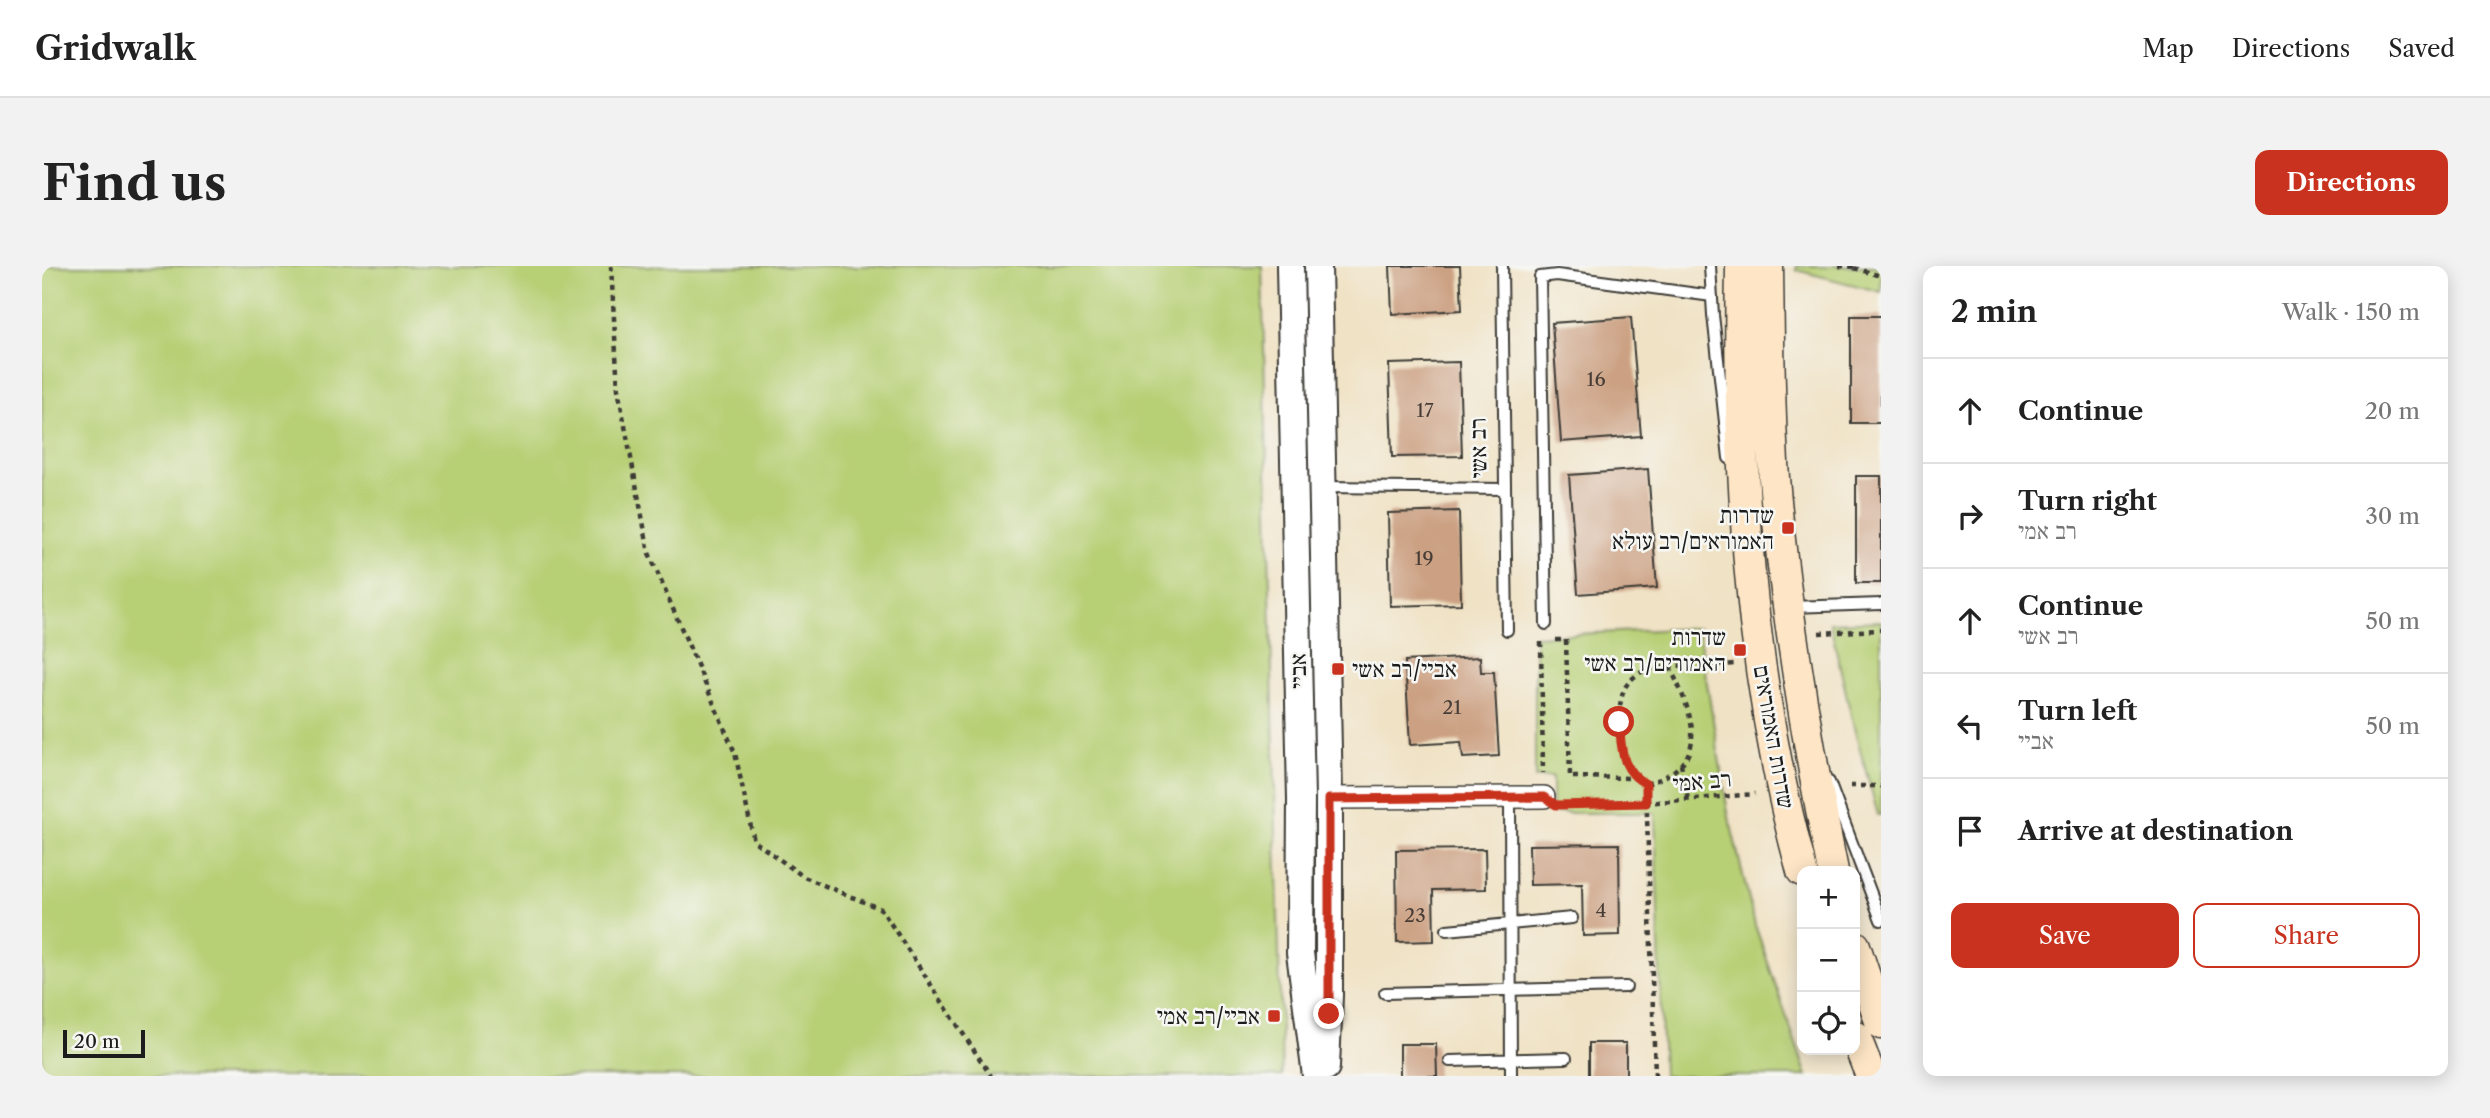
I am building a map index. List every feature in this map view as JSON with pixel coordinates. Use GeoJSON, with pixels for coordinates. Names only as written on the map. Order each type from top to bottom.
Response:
{"type":"FeatureCollection","features":[{"type":"Feature","properties":{"kind":"main road","name":"שדרות האמוראים"},"geometry":{"type":"LineString","coordinates":[[1741,266],[1739,363],[1747,565],[1774,757],[1801,866]]}},
{"type":"Feature","properties":{"kind":"main road","name":"שדרות האמוראים"},"geometry":{"type":"LineString","coordinates":[[1768,266],[1770,407],[1776,492],[1790,620],[1832,866]]}},
{"type":"Feature","properties":{"kind":"main road"},"geometry":{"type":"LineString","coordinates":[[1860,961],[1881,1024]]}},
{"type":"Feature","properties":{"kind":"main road"},"geometry":{"type":"LineString","coordinates":[[1860,1048],[1871,1076]]}},
{"type":"Feature","properties":{"kind":"street","name":"אביי"},"geometry":{"type":"LineString","coordinates":[[1290,266],[1301,799],[1300,953],[1316,1076]]}},
{"type":"Feature","properties":{"kind":"street","name":"אביי"},"geometry":{"type":"LineString","coordinates":[[1318,266],[1329,799],[1329,995],[1326,1076]]}},
{"type":"Feature","properties":{"kind":"street"},"geometry":{"type":"LineString","coordinates":[[1329,799],[1544,797]]}},
{"type":"Feature","properties":{"kind":"lane","name":"רב אשי"},"geometry":{"type":"LineString","coordinates":[[1502,266],[1507,630]]}},
{"type":"Feature","properties":{"kind":"lane"},"geometry":{"type":"LineString","coordinates":[[1710,266],[1729,455],[1758,651]]}},
{"type":"Feature","properties":{"kind":"lane"},"geometry":{"type":"LineString","coordinates":[[1546,624],[1540,277],[1556,275],[1712,296]]}},
{"type":"Feature","properties":{"kind":"lane"},"geometry":{"type":"LineString","coordinates":[[1322,487],[1505,489]]}},
{"type":"Feature","properties":{"kind":"lane"},"geometry":{"type":"LineString","coordinates":[[1790,620],[1881,604]]}},
{"type":"Feature","properties":{"kind":"lane"},"geometry":{"type":"LineString","coordinates":[[1800,685],[1831,788],[1881,920]]}},
{"type":"Feature","properties":{"kind":"lane"},"geometry":{"type":"LineString","coordinates":[[1510,797],[1511,1076]]}},
{"type":"Feature","properties":{"kind":"lane"},"geometry":{"type":"LineString","coordinates":[[1447,930],[1572,918]]}},
{"type":"Feature","properties":{"kind":"lane"},"geometry":{"type":"LineString","coordinates":[[1385,993],[1626,987]]}},
{"type":"Feature","properties":{"kind":"lane"},"geometry":{"type":"LineString","coordinates":[[1450,1060],[1566,1058]]}},
{"type":"Feature","properties":{"kind":"path"},"geometry":{"type":"LineString","coordinates":[[611,266],[618,389],[649,553],[735,753],[754,841],[804,877],[881,909],[991,1076]]}},
{"type":"Feature","properties":{"kind":"path"},"geometry":{"type":"LineString","coordinates":[[1839,266],[1854,267],[1881,276]]}},
{"type":"Feature","properties":{"kind":"path"},"geometry":{"type":"LineString","coordinates":[[1790,620],[1881,631]]}},
{"type":"Feature","properties":{"kind":"path"},"geometry":{"type":"LineString","coordinates":[[1544,797],[1541,642],[1566,640],[1570,777],[1635,778]]}},
{"type":"Feature","properties":{"kind":"path"},"geometry":{"type":"LineString","coordinates":[[1670,667],[1688,705],[1692,721],[1692,739],[1688,757],[1667,778],[1646,784],[1635,778],[1625,764],[1619,722],[1626,686],[1641,672],[1758,651]]}},
{"type":"Feature","properties":{"kind":"path"},"geometry":{"type":"LineString","coordinates":[[1681,764],[1688,800]]}},
{"type":"Feature","properties":{"kind":"path"},"geometry":{"type":"LineString","coordinates":[[1646,784],[1655,1076]]}},
{"type":"Feature","properties":{"kind":"path"},"geometry":{"type":"LineString","coordinates":[[1831,788],[1881,786]]}},
{"type":"Feature","properties":{"kind":"path","name":"רב אמי"},"geometry":{"type":"LineString","coordinates":[[1544,797],[1556,805],[1646,803],[1782,791]]}},
{"type":"Feature","properties":{"kind":"green space"},"geometry":{"type":"Polygon","coordinates":[[[42,266],[1262,266],[1282,1076],[42,1076],[42,266]]]}},
{"type":"Feature","properties":{"kind":"green space"},"geometry":{"type":"Polygon","coordinates":[[[1796,266],[1881,266],[1881,292],[1796,270],[1796,266]]]}},
{"type":"Feature","properties":{"kind":"green space"},"geometry":{"type":"Polygon","coordinates":[[[1881,621],[1881,815],[1878,815],[1854,728],[1830,623],[1881,621]]]}},
{"type":"Feature","properties":{"kind":"green space"},"geometry":{"type":"Polygon","coordinates":[[[1698,628],[1728,813],[1755,925],[1797,1047],[1797,1055],[1800,1055],[1807,1076],[1663,1076],[1655,813],[1552,813],[1552,777],[1535,778],[1535,636],[1698,628]]]}},
{"type":"Feature","properties":{"kind":"building"},"geometry":{"type":"Polygon","coordinates":[[[1390,266],[1460,266],[1462,310],[1392,314],[1390,266]]]}},
{"type":"Feature","properties":{"kind":"building"},"geometry":{"type":"Polygon","coordinates":[[[1851,316],[1881,316],[1881,423],[1851,423],[1851,316]]]}},
{"type":"Feature","properties":{"kind":"building"},"geometry":{"type":"Polygon","coordinates":[[[1631,317],[1641,436],[1561,442],[1552,323],[1631,317]]]}},
{"type":"Feature","properties":{"kind":"building"},"geometry":{"type":"Polygon","coordinates":[[[1459,362],[1462,456],[1392,457],[1389,364],[1459,362]]]}},
{"type":"Feature","properties":{"kind":"building"},"geometry":{"type":"Polygon","coordinates":[[[1648,469],[1657,588],[1578,594],[1569,475],[1648,469]]]}},
{"type":"Feature","properties":{"kind":"building"},"geometry":{"type":"Polygon","coordinates":[[[1856,476],[1881,476],[1881,583],[1856,583],[1856,476]]]}},
{"type":"Feature","properties":{"kind":"building"},"geometry":{"type":"Polygon","coordinates":[[[1459,511],[1461,604],[1390,606],[1388,513],[1459,511]]]}},
{"type":"Feature","properties":{"kind":"building"},"geometry":{"type":"Polygon","coordinates":[[[1480,657],[1481,672],[1494,672],[1499,756],[1463,758],[1461,742],[1410,745],[1405,661],[1480,657]]]}},
{"type":"Feature","properties":{"kind":"building"},"geometry":{"type":"Polygon","coordinates":[[[1619,844],[1620,935],[1583,936],[1582,884],[1530,885],[1529,845],[1619,844]]]}},
{"type":"Feature","properties":{"kind":"building"},"geometry":{"type":"Polygon","coordinates":[[[1485,849],[1486,889],[1433,890],[1434,941],[1397,942],[1396,850],[1485,849]]]}},
{"type":"Feature","properties":{"kind":"building"},"geometry":{"type":"Polygon","coordinates":[[[1589,1043],[1626,1043],[1626,1076],[1589,1076],[1589,1043]]]}},
{"type":"Feature","properties":{"kind":"building"},"geometry":{"type":"Polygon","coordinates":[[[1400,1044],[1436,1044],[1437,1076],[1400,1076],[1400,1044]]]}},
{"type":"Feature","properties":{"kind":"place","name":"שדרות האמוראים/רב עולא"},"geometry":{"type":"Point","coordinates":[1788,528]}},
{"type":"Feature","properties":{"kind":"place","name":"שדרות האמורים/רב אשי"},"geometry":{"type":"Point","coordinates":[1740,650]}},
{"type":"Feature","properties":{"kind":"place","name":"אביי/רב אשי"},"geometry":{"type":"Point","coordinates":[1338,669]}},
{"type":"Feature","properties":{"kind":"place","name":"אביי/רב אמי"},"geometry":{"type":"Point","coordinates":[1274,1016]}},
{"type":"Feature","properties":{"kind":"route"},"geometry":{"type":"LineString","coordinates":[[1329,1014],[1329,799],[1544,797],[1556,805],[1646,803],[1646,784],[1635,778],[1625,764],[1619,722]]}}]}
